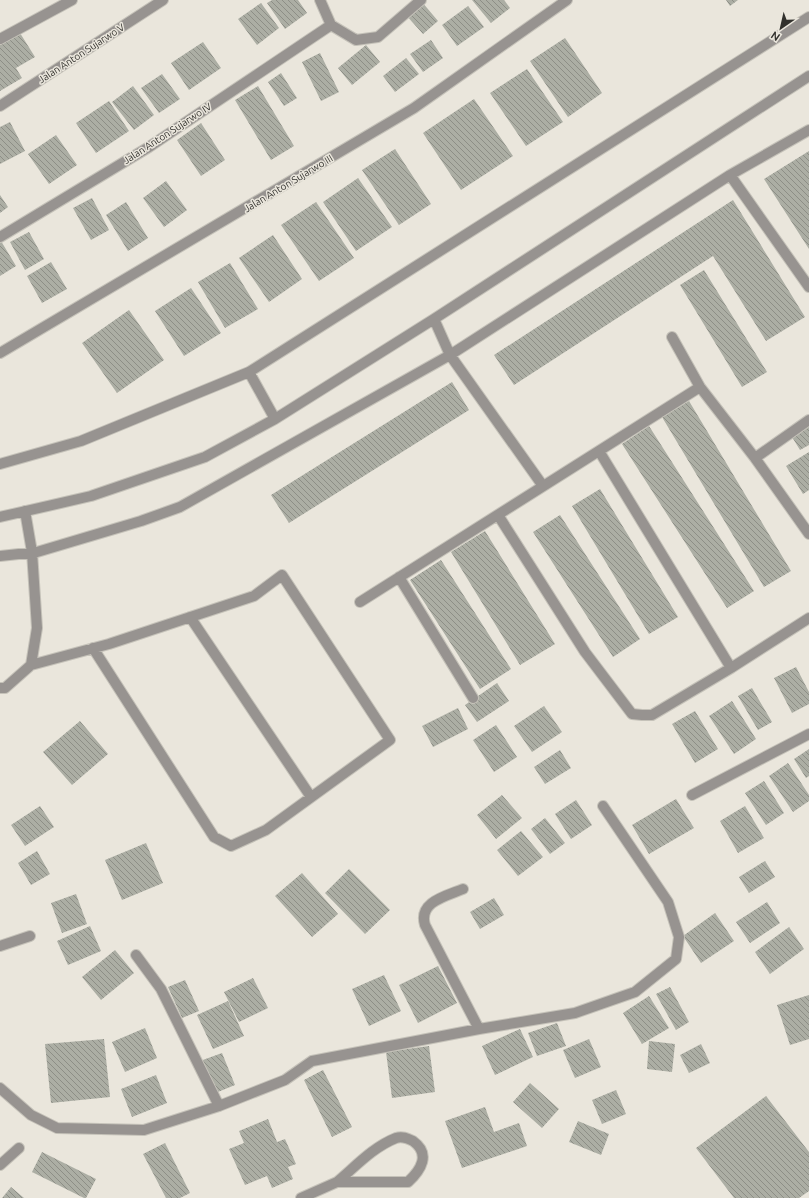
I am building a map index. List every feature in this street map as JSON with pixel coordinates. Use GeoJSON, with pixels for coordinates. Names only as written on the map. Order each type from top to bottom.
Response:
{"type":"FeatureCollection","features":[{"type":"Feature","properties":{"kind":"street"},"geometry":{"type":"LineString","coordinates":[[0,39],[72,0]]}},
{"type":"Feature","properties":{"kind":"street","name":"Jalan Anton Sujarwo V"},"geometry":{"type":"LineString","coordinates":[[0,106],[163,0]]}},
{"type":"Feature","properties":{"kind":"street"},"geometry":{"type":"LineString","coordinates":[[320,0],[331,25],[356,40],[378,37],[421,0]]}},
{"type":"Feature","properties":{"kind":"street","name":"Jalan Anton Sujarwo III"},"geometry":{"type":"LineString","coordinates":[[0,353],[414,108],[567,0]]}},
{"type":"Feature","properties":{"kind":"street"},"geometry":{"type":"LineString","coordinates":[[0,464],[81,441],[249,372],[809,17]]}},
{"type":"Feature","properties":{"kind":"street","name":"Jalan Anton Sujarwo IV"},"geometry":{"type":"LineString","coordinates":[[0,237],[149,147],[331,25]]}},
{"type":"Feature","properties":{"kind":"street"},"geometry":{"type":"LineString","coordinates":[[0,517],[91,496],[205,457],[275,419],[434,319],[809,76]]}},
{"type":"Feature","properties":{"kind":"street"},"geometry":{"type":"LineString","coordinates":[[0,556],[32,552],[141,521],[180,507],[450,355],[730,175],[809,130]]}},
{"type":"Feature","properties":{"kind":"street"},"geometry":{"type":"LineString","coordinates":[[730,175],[809,287]]}},
{"type":"Feature","properties":{"kind":"street"},"geometry":{"type":"LineString","coordinates":[[434,319],[450,355],[543,486]]}},
{"type":"Feature","properties":{"kind":"street"},"geometry":{"type":"LineString","coordinates":[[672,337],[700,386],[756,458],[809,534]]}},
{"type":"Feature","properties":{"kind":"street"},"geometry":{"type":"LineString","coordinates":[[249,372],[275,419]]}},
{"type":"Feature","properties":{"kind":"street"},"geometry":{"type":"LineString","coordinates":[[360,602],[700,386]]}},
{"type":"Feature","properties":{"kind":"street"},"geometry":{"type":"LineString","coordinates":[[756,458],[809,420]]}},
{"type":"Feature","properties":{"kind":"street"},"geometry":{"type":"LineString","coordinates":[[599,451],[731,668]]}},
{"type":"Feature","properties":{"kind":"street"},"geometry":{"type":"LineString","coordinates":[[25,511],[32,552],[37,628],[31,665]]}},
{"type":"Feature","properties":{"kind":"street"},"geometry":{"type":"LineString","coordinates":[[498,515],[585,652],[632,714],[642,716],[652,715],[731,668],[809,618]]}},
{"type":"Feature","properties":{"kind":"street"},"geometry":{"type":"LineString","coordinates":[[0,688],[5,688],[31,665],[93,648],[190,618],[254,596],[282,575],[390,740],[266,830],[232,846],[214,837],[93,648]]}},
{"type":"Feature","properties":{"kind":"street"},"geometry":{"type":"LineString","coordinates":[[399,577],[473,698]]}},
{"type":"Feature","properties":{"kind":"street"},"geometry":{"type":"LineString","coordinates":[[190,618],[311,797]]}},
{"type":"Feature","properties":{"kind":"street"},"geometry":{"type":"LineString","coordinates":[[692,795],[809,734]]}},
{"type":"Feature","properties":{"kind":"street"},"geometry":{"type":"LineString","coordinates":[[0,1088],[31,1114],[57,1128],[144,1130],[219,1106],[286,1080],[312,1061],[479,1029],[575,1013],[635,992],[676,959],[679,937],[668,902],[603,806]]}},
{"type":"Feature","properties":{"kind":"street"},"geometry":{"type":"LineString","coordinates":[[463,889],[430,904],[425,911],[423,918],[425,925],[479,1029]]}},
{"type":"Feature","properties":{"kind":"street"},"geometry":{"type":"LineString","coordinates":[[0,946],[30,936]]}},
{"type":"Feature","properties":{"kind":"street"},"geometry":{"type":"LineString","coordinates":[[136,955],[161,989],[219,1106]]}},
{"type":"Feature","properties":{"kind":"street"},"geometry":{"type":"LineString","coordinates":[[301,1198],[337,1182],[378,1147],[397,1138],[404,1137],[420,1147],[422,1153],[421,1165],[418,1173],[408,1182],[337,1182]]}},
{"type":"Feature","properties":{"kind":"street"},"geometry":{"type":"LineString","coordinates":[[0,1165],[19,1148]]}},
{"type":"Feature","properties":{"kind":"building"},"geometry":{"type":"Polygon","coordinates":[[[272,0],[298,0],[307,13],[285,29],[267,3],[272,0]]]}},
{"type":"Feature","properties":{"kind":"building"},"geometry":{"type":"Polygon","coordinates":[[[472,0],[504,0],[510,8],[491,23],[472,0]]]}},
{"type":"Feature","properties":{"kind":"building"},"geometry":{"type":"Polygon","coordinates":[[[726,0],[738,0],[730,6],[726,0]]]}},
{"type":"Feature","properties":{"kind":"building"},"geometry":{"type":"Polygon","coordinates":[[[422,2],[438,21],[423,34],[406,15],[422,2]]]}},
{"type":"Feature","properties":{"kind":"building"},"geometry":{"type":"Polygon","coordinates":[[[261,3],[279,28],[257,45],[238,19],[261,3]]]}},
{"type":"Feature","properties":{"kind":"building"},"geometry":{"type":"Polygon","coordinates":[[[468,6],[484,27],[457,46],[442,25],[468,6]]]}},
{"type":"Feature","properties":{"kind":"building"},"geometry":{"type":"Polygon","coordinates":[[[20,33],[35,57],[16,68],[22,78],[0,91],[0,45],[20,33]]]}},
{"type":"Feature","properties":{"kind":"building"},"geometry":{"type":"Polygon","coordinates":[[[565,38],[602,93],[568,117],[530,61],[565,38]]]}},
{"type":"Feature","properties":{"kind":"building"},"geometry":{"type":"Polygon","coordinates":[[[431,40],[443,58],[423,72],[410,54],[431,40]]]}},
{"type":"Feature","properties":{"kind":"building"},"geometry":{"type":"Polygon","coordinates":[[[203,42],[221,68],[189,90],[171,63],[203,42]]]}},
{"type":"Feature","properties":{"kind":"building"},"geometry":{"type":"Polygon","coordinates":[[[366,45],[380,62],[352,85],[338,68],[366,45]]]}},
{"type":"Feature","properties":{"kind":"building"},"geometry":{"type":"Polygon","coordinates":[[[320,53],[339,92],[321,101],[302,62],[320,53]]]}},
{"type":"Feature","properties":{"kind":"building"},"geometry":{"type":"Polygon","coordinates":[[[406,58],[419,74],[395,92],[383,76],[406,58]]]}},
{"type":"Feature","properties":{"kind":"building"},"geometry":{"type":"Polygon","coordinates":[[[527,69],[563,122],[526,146],[490,93],[527,69]]]}},
{"type":"Feature","properties":{"kind":"building"},"geometry":{"type":"Polygon","coordinates":[[[281,73],[297,98],[284,106],[268,82],[281,73]]]}},
{"type":"Feature","properties":{"kind":"building"},"geometry":{"type":"Polygon","coordinates":[[[162,74],[180,99],[159,113],[141,88],[162,74]]]}},
{"type":"Feature","properties":{"kind":"building"},"geometry":{"type":"Polygon","coordinates":[[[133,86],[154,115],[134,130],[112,102],[133,86]]]}},
{"type":"Feature","properties":{"kind":"building"},"geometry":{"type":"Polygon","coordinates":[[[258,86],[294,146],[271,160],[235,100],[258,86]]]}},
{"type":"Feature","properties":{"kind":"building"},"geometry":{"type":"Polygon","coordinates":[[[474,99],[513,156],[461,190],[423,133],[474,99]]]}},
{"type":"Feature","properties":{"kind":"building"},"geometry":{"type":"Polygon","coordinates":[[[109,101],[129,131],[96,153],[76,123],[109,101]]]}},
{"type":"Feature","properties":{"kind":"building"},"geometry":{"type":"Polygon","coordinates":[[[10,122],[25,151],[0,164],[0,127],[10,122]]]}},
{"type":"Feature","properties":{"kind":"building"},"geometry":{"type":"Polygon","coordinates":[[[201,123],[225,160],[201,176],[177,140],[201,123]]]}},
{"type":"Feature","properties":{"kind":"building"},"geometry":{"type":"Polygon","coordinates":[[[56,135],[77,165],[49,184],[28,154],[56,135]]]}},
{"type":"Feature","properties":{"kind":"building"},"geometry":{"type":"Polygon","coordinates":[[[395,149],[431,204],[399,225],[362,170],[395,149]]]}},
{"type":"Feature","properties":{"kind":"building"},"geometry":{"type":"Polygon","coordinates":[[[809,151],[809,249],[764,179],[809,151]]]}},
{"type":"Feature","properties":{"kind":"building"},"geometry":{"type":"Polygon","coordinates":[[[358,178],[392,227],[356,251],[323,202],[358,178]]]}},
{"type":"Feature","properties":{"kind":"building"},"geometry":{"type":"Polygon","coordinates":[[[166,181],[187,210],[164,227],[143,198],[166,181]]]}},
{"type":"Feature","properties":{"kind":"building"},"geometry":{"type":"Polygon","coordinates":[[[0,195],[8,207],[0,213],[0,195]]]}},
{"type":"Feature","properties":{"kind":"building"},"geometry":{"type":"Polygon","coordinates":[[[92,198],[109,230],[91,240],[73,208],[92,198]]]}},
{"type":"Feature","properties":{"kind":"building"},"geometry":{"type":"Polygon","coordinates":[[[733,200],[805,317],[766,341],[713,256],[514,385],[494,355],[733,200]]]}},
{"type":"Feature","properties":{"kind":"building"},"geometry":{"type":"Polygon","coordinates":[[[126,202],[148,238],[128,251],[106,215],[126,202]]]}},
{"type":"Feature","properties":{"kind":"building"},"geometry":{"type":"Polygon","coordinates":[[[316,202],[354,258],[319,281],[281,225],[316,202]]]}},
{"type":"Feature","properties":{"kind":"building"},"geometry":{"type":"Polygon","coordinates":[[[29,232],[44,259],[25,270],[10,242],[29,232]]]}},
{"type":"Feature","properties":{"kind":"building"},"geometry":{"type":"Polygon","coordinates":[[[273,235],[302,279],[269,302],[239,258],[273,235]]]}},
{"type":"Feature","properties":{"kind":"building"},"geometry":{"type":"Polygon","coordinates":[[[1,241],[16,266],[0,276],[0,242],[1,241]]]}},
{"type":"Feature","properties":{"kind":"building"},"geometry":{"type":"Polygon","coordinates":[[[51,262],[67,289],[42,303],[27,276],[51,262]]]}},
{"type":"Feature","properties":{"kind":"building"},"geometry":{"type":"Polygon","coordinates":[[[230,263],[258,309],[225,328],[198,282],[230,263]]]}},
{"type":"Feature","properties":{"kind":"building"},"geometry":{"type":"Polygon","coordinates":[[[704,270],[767,372],[742,387],[680,285],[704,270]]]}},
{"type":"Feature","properties":{"kind":"building"},"geometry":{"type":"Polygon","coordinates":[[[191,288],[221,333],[184,356],[155,311],[191,288]]]}},
{"type":"Feature","properties":{"kind":"building"},"geometry":{"type":"Polygon","coordinates":[[[129,310],[164,360],[117,393],[82,343],[129,310]]]}},
{"type":"Feature","properties":{"kind":"building"},"geometry":{"type":"Polygon","coordinates":[[[452,382],[469,410],[289,523],[271,495],[452,382]]]}},
{"type":"Feature","properties":{"kind":"building"},"geometry":{"type":"Polygon","coordinates":[[[689,401],[791,571],[764,587],[662,417],[689,401]]]}},
{"type":"Feature","properties":{"kind":"building"},"geometry":{"type":"Polygon","coordinates":[[[649,426],[754,591],[727,608],[622,444],[649,426]]]}},
{"type":"Feature","properties":{"kind":"building"},"geometry":{"type":"Polygon","coordinates":[[[809,426],[809,445],[800,450],[792,437],[809,426]]]}},
{"type":"Feature","properties":{"kind":"building"},"geometry":{"type":"Polygon","coordinates":[[[809,452],[809,490],[803,494],[786,466],[809,452]]]}},
{"type":"Feature","properties":{"kind":"building"},"geometry":{"type":"Polygon","coordinates":[[[600,489],[678,617],[649,634],[572,506],[600,489]]]}},
{"type":"Feature","properties":{"kind":"building"},"geometry":{"type":"Polygon","coordinates":[[[560,515],[640,639],[613,657],[533,532],[560,515]]]}},
{"type":"Feature","properties":{"kind":"building"},"geometry":{"type":"Polygon","coordinates":[[[485,531],[555,644],[520,665],[451,552],[485,531]]]}},
{"type":"Feature","properties":{"kind":"building"},"geometry":{"type":"Polygon","coordinates":[[[441,560],[511,669],[480,689],[410,580],[441,560]]]}},
{"type":"Feature","properties":{"kind":"building"},"geometry":{"type":"Polygon","coordinates":[[[796,667],[809,692],[809,704],[792,713],[774,678],[796,667]]]}},
{"type":"Feature","properties":{"kind":"building"},"geometry":{"type":"Polygon","coordinates":[[[497,683],[509,701],[477,722],[465,705],[497,683]]]}},
{"type":"Feature","properties":{"kind":"building"},"geometry":{"type":"Polygon","coordinates":[[[752,688],[772,722],[758,730],[738,696],[752,688]]]}},
{"type":"Feature","properties":{"kind":"building"},"geometry":{"type":"Polygon","coordinates":[[[732,701],[756,739],[734,754],[709,716],[732,701]]]}},
{"type":"Feature","properties":{"kind":"building"},"geometry":{"type":"Polygon","coordinates":[[[544,706],[562,732],[532,752],[514,726],[544,706]]]}},
{"type":"Feature","properties":{"kind":"building"},"geometry":{"type":"Polygon","coordinates":[[[458,708],[468,729],[433,747],[422,726],[458,708]]]}},
{"type":"Feature","properties":{"kind":"building"},"geometry":{"type":"Polygon","coordinates":[[[695,711],[718,749],[695,763],[672,724],[695,711]]]}},
{"type":"Feature","properties":{"kind":"building"},"geometry":{"type":"Polygon","coordinates":[[[80,721],[108,754],[72,785],[43,752],[80,721]]]}},
{"type":"Feature","properties":{"kind":"building"},"geometry":{"type":"Polygon","coordinates":[[[496,725],[517,757],[494,772],[473,740],[496,725]]]}},
{"type":"Feature","properties":{"kind":"building"},"geometry":{"type":"Polygon","coordinates":[[[809,749],[809,776],[806,778],[794,759],[809,749]]]}},
{"type":"Feature","properties":{"kind":"building"},"geometry":{"type":"Polygon","coordinates":[[[560,750],[571,768],[545,784],[534,767],[560,750]]]}},
{"type":"Feature","properties":{"kind":"building"},"geometry":{"type":"Polygon","coordinates":[[[788,763],[809,795],[809,801],[793,812],[769,776],[788,763]]]}},
{"type":"Feature","properties":{"kind":"building"},"geometry":{"type":"Polygon","coordinates":[[[764,781],[784,813],[766,825],[745,793],[764,781]]]}},
{"type":"Feature","properties":{"kind":"building"},"geometry":{"type":"Polygon","coordinates":[[[502,795],[522,818],[496,839],[477,815],[502,795]]]}},
{"type":"Feature","properties":{"kind":"building"},"geometry":{"type":"Polygon","coordinates":[[[676,799],[694,828],[649,854],[632,825],[676,799]]]}},
{"type":"Feature","properties":{"kind":"building"},"geometry":{"type":"Polygon","coordinates":[[[576,800],[592,825],[571,839],[555,814],[576,800]]]}},
{"type":"Feature","properties":{"kind":"building"},"geometry":{"type":"Polygon","coordinates":[[[40,806],[54,827],[25,846],[11,825],[40,806]]]}},
{"type":"Feature","properties":{"kind":"building"},"geometry":{"type":"Polygon","coordinates":[[[745,806],[764,838],[738,853],[720,821],[745,806]]]}},
{"type":"Feature","properties":{"kind":"building"},"geometry":{"type":"Polygon","coordinates":[[[545,818],[565,843],[550,854],[531,829],[545,818]]]}},
{"type":"Feature","properties":{"kind":"building"},"geometry":{"type":"Polygon","coordinates":[[[521,831],[543,857],[518,876],[497,850],[521,831]]]}},
{"type":"Feature","properties":{"kind":"building"},"geometry":{"type":"Polygon","coordinates":[[[146,843],[163,883],[122,900],[105,860],[146,843]]]}},
{"type":"Feature","properties":{"kind":"building"},"geometry":{"type":"Polygon","coordinates":[[[37,851],[50,874],[31,885],[18,863],[37,851]]]}},
{"type":"Feature","properties":{"kind":"building"},"geometry":{"type":"Polygon","coordinates":[[[765,861],[775,877],[749,893],[739,877],[765,861]]]}},
{"type":"Feature","properties":{"kind":"building"},"geometry":{"type":"Polygon","coordinates":[[[349,869],[390,910],[365,934],[325,893],[349,869]]]}},
{"type":"Feature","properties":{"kind":"building"},"geometry":{"type":"Polygon","coordinates":[[[302,873],[338,914],[312,937],[275,896],[302,873]]]}},
{"type":"Feature","properties":{"kind":"building"},"geometry":{"type":"Polygon","coordinates":[[[76,894],[87,924],[62,933],[51,903],[76,894]]]}},
{"type":"Feature","properties":{"kind":"building"},"geometry":{"type":"Polygon","coordinates":[[[494,898],[504,915],[480,929],[470,912],[494,898]]]}},
{"type":"Feature","properties":{"kind":"building"},"geometry":{"type":"Polygon","coordinates":[[[767,902],[780,923],[750,943],[736,922],[767,902]]]}},
{"type":"Feature","properties":{"kind":"building"},"geometry":{"type":"Polygon","coordinates":[[[715,913],[734,941],[701,963],[683,936],[715,913]]]}},
{"type":"Feature","properties":{"kind":"building"},"geometry":{"type":"Polygon","coordinates":[[[90,926],[101,951],[68,965],[57,941],[90,926]]]}},
{"type":"Feature","properties":{"kind":"building"},"geometry":{"type":"Polygon","coordinates":[[[789,927],[804,949],[770,974],[755,952],[789,927]]]}},
{"type":"Feature","properties":{"kind":"building"},"geometry":{"type":"Polygon","coordinates":[[[115,950],[134,973],[101,1000],[82,977],[115,950]]]}},
{"type":"Feature","properties":{"kind":"building"},"geometry":{"type":"Polygon","coordinates":[[[438,966],[457,1003],[418,1023],[399,985],[438,966]]]}},
{"type":"Feature","properties":{"kind":"building"},"geometry":{"type":"Polygon","coordinates":[[[384,975],[401,1011],[369,1026],[352,989],[384,975]]]}},
{"type":"Feature","properties":{"kind":"building"},"geometry":{"type":"Polygon","coordinates":[[[253,978],[268,1008],[239,1022],[224,992],[253,978]]]}},
{"type":"Feature","properties":{"kind":"building"},"geometry":{"type":"Polygon","coordinates":[[[185,980],[199,1011],[182,1018],[168,987],[185,980]]]}},
{"type":"Feature","properties":{"kind":"building"},"geometry":{"type":"Polygon","coordinates":[[[670,987],[689,1022],[676,1030],[656,994],[670,987]]]}},
{"type":"Feature","properties":{"kind":"building"},"geometry":{"type":"Polygon","coordinates":[[[809,995],[809,1039],[790,1045],[777,1005],[809,995]]]}},
{"type":"Feature","properties":{"kind":"building"},"geometry":{"type":"Polygon","coordinates":[[[649,996],[669,1028],[642,1044],[623,1013],[649,996]]]}},
{"type":"Feature","properties":{"kind":"building"},"geometry":{"type":"Polygon","coordinates":[[[228,1001],[244,1036],[213,1049],[197,1015],[228,1001]]]}},
{"type":"Feature","properties":{"kind":"building"},"geometry":{"type":"Polygon","coordinates":[[[557,1023],[566,1046],[537,1056],[528,1033],[557,1023]]]}},
{"type":"Feature","properties":{"kind":"building"},"geometry":{"type":"Polygon","coordinates":[[[145,1028],[157,1058],[125,1072],[112,1042],[145,1028]]]}},
{"type":"Feature","properties":{"kind":"building"},"geometry":{"type":"Polygon","coordinates":[[[520,1029],[533,1057],[495,1075],[482,1046],[520,1029]]]}},
{"type":"Feature","properties":{"kind":"building"},"geometry":{"type":"Polygon","coordinates":[[[104,1039],[110,1097],[51,1103],[45,1044],[104,1039]]]}},
{"type":"Feature","properties":{"kind":"building"},"geometry":{"type":"Polygon","coordinates":[[[589,1039],[601,1067],[575,1078],[563,1050],[589,1039]]]}},
{"type":"Feature","properties":{"kind":"building"},"geometry":{"type":"Polygon","coordinates":[[[649,1041],[675,1044],[672,1072],[647,1069],[649,1041]]]}},
{"type":"Feature","properties":{"kind":"building"},"geometry":{"type":"Polygon","coordinates":[[[701,1044],[710,1063],[689,1073],[680,1055],[701,1044]]]}},
{"type":"Feature","properties":{"kind":"building"},"geometry":{"type":"Polygon","coordinates":[[[429,1046],[435,1092],[392,1098],[386,1052],[429,1046]]]}},
{"type":"Feature","properties":{"kind":"building"},"geometry":{"type":"Polygon","coordinates":[[[222,1053],[235,1085],[213,1094],[200,1061],[222,1053]]]}},
{"type":"Feature","properties":{"kind":"building"},"geometry":{"type":"Polygon","coordinates":[[[323,1070],[352,1127],[332,1137],[304,1080],[323,1070]]]}},
{"type":"Feature","properties":{"kind":"building"},"geometry":{"type":"Polygon","coordinates":[[[156,1075],[167,1103],[132,1117],[121,1089],[156,1075]]]}},
{"type":"Feature","properties":{"kind":"building"},"geometry":{"type":"Polygon","coordinates":[[[530,1083],[559,1109],[542,1128],[513,1102],[530,1083]]]}},
{"type":"Feature","properties":{"kind":"building"},"geometry":{"type":"Polygon","coordinates":[[[616,1090],[626,1114],[602,1124],[592,1100],[616,1090]]]}},
{"type":"Feature","properties":{"kind":"building"},"geometry":{"type":"Polygon","coordinates":[[[766,1096],[809,1152],[809,1191],[799,1198],[734,1198],[696,1148],[766,1096]]]}},
{"type":"Feature","properties":{"kind":"building"},"geometry":{"type":"Polygon","coordinates":[[[485,1107],[494,1132],[519,1123],[527,1146],[462,1168],[445,1121],[485,1107]]]}},
{"type":"Feature","properties":{"kind":"building"},"geometry":{"type":"Polygon","coordinates":[[[268,1119],[277,1142],[285,1139],[296,1164],[288,1167],[293,1179],[272,1188],[267,1176],[245,1185],[229,1149],[244,1143],[239,1131],[268,1119]]]}},
{"type":"Feature","properties":{"kind":"building"},"geometry":{"type":"Polygon","coordinates":[[[578,1121],[609,1134],[601,1155],[569,1142],[578,1121]]]}},
{"type":"Feature","properties":{"kind":"building"},"geometry":{"type":"Polygon","coordinates":[[[165,1143],[190,1193],[180,1198],[166,1198],[143,1154],[165,1143]]]}},
{"type":"Feature","properties":{"kind":"building"},"geometry":{"type":"Polygon","coordinates":[[[42,1152],[96,1179],[86,1198],[32,1172],[42,1152]]]}},
{"type":"Feature","properties":{"kind":"building"},"geometry":{"type":"Polygon","coordinates":[[[11,1187],[24,1198],[2,1198],[11,1187]]]}}]}
